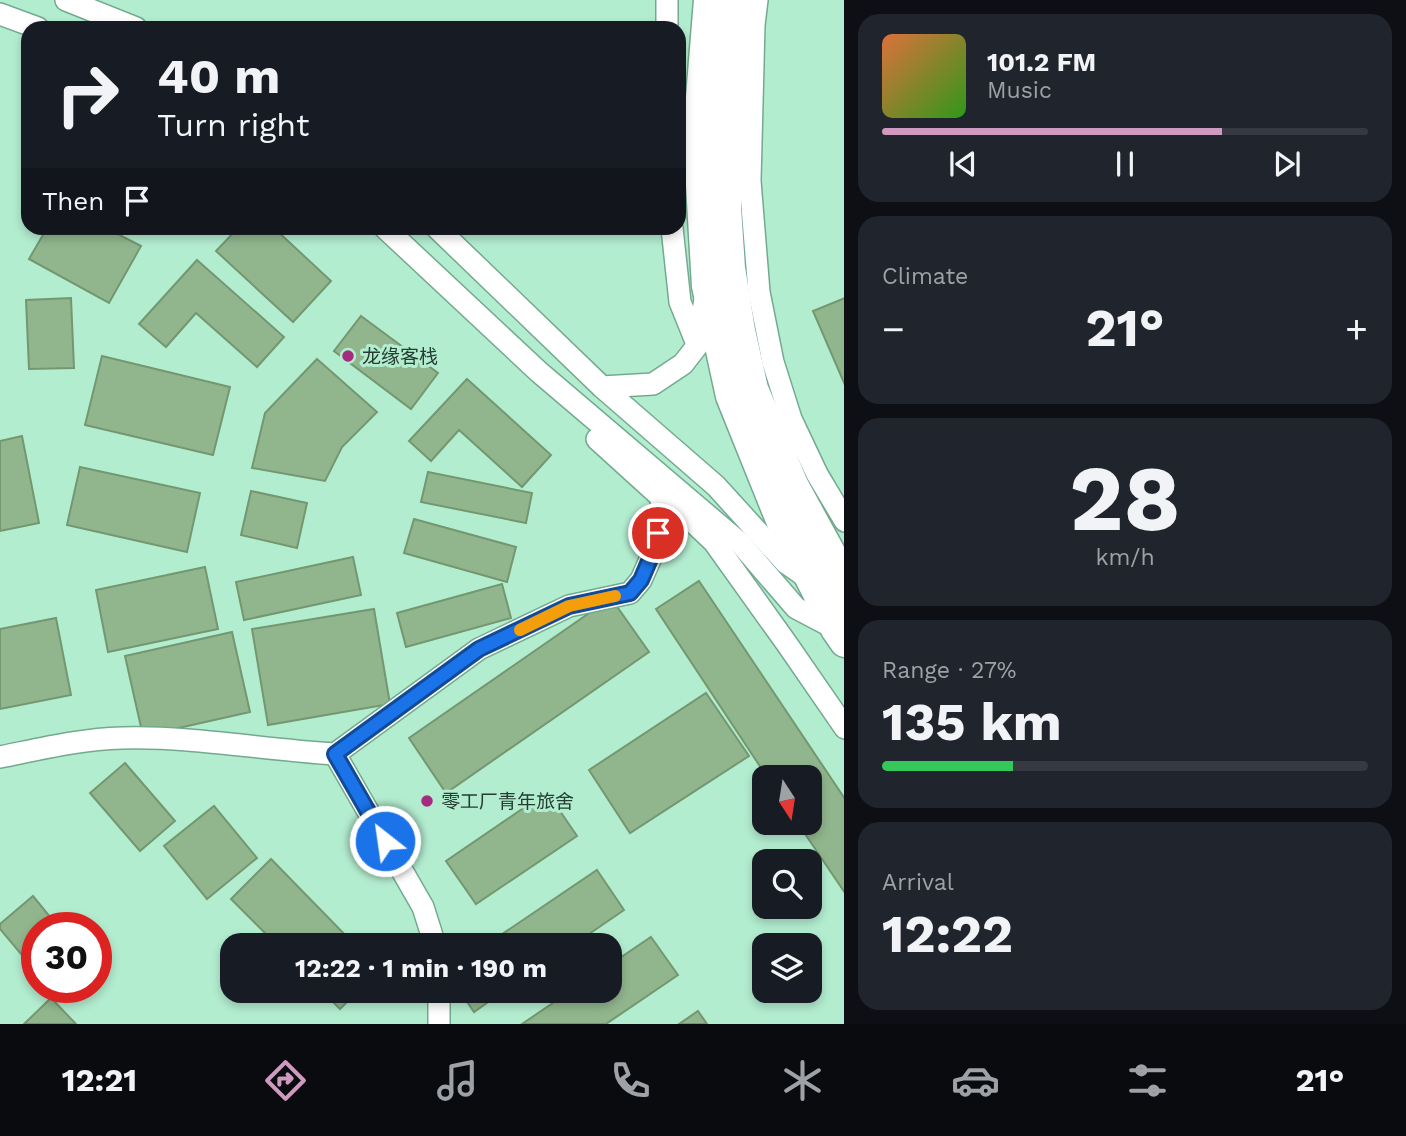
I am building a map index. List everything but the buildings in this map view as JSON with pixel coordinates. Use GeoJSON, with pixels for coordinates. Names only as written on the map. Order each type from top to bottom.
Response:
{"type":"FeatureCollection","features":[{"type":"Feature","properties":{"kind":"highway"},"geometry":{"type":"LineString","coordinates":[[709,0],[698,134],[706,286],[731,396],[780,520],[811,580],[842,625]]}},
{"type":"Feature","properties":{"kind":"highway"},"geometry":{"type":"LineString","coordinates":[[736,0],[726,127],[726,208],[730,268],[740,331],[753,389],[793,485],[844,580]]}},
{"type":"Feature","properties":{"kind":"street"},"geometry":{"type":"LineString","coordinates":[[65,0],[118,21]]}},
{"type":"Feature","properties":{"kind":"street"},"geometry":{"type":"LineString","coordinates":[[667,0],[667,21]]}},
{"type":"Feature","properties":{"kind":"street"},"geometry":{"type":"LineString","coordinates":[[757,0],[750,181],[759,292],[773,362],[791,419],[817,474],[844,521]]}},
{"type":"Feature","properties":{"kind":"street"},"geometry":{"type":"LineString","coordinates":[[0,14],[21,22]]}},
{"type":"Feature","properties":{"kind":"street"},"geometry":{"type":"LineString","coordinates":[[392,235],[539,372],[740,543],[796,608],[842,625]]}},
{"type":"Feature","properties":{"kind":"street"},"geometry":{"type":"LineString","coordinates":[[445,235],[602,387],[716,486],[786,563],[811,580]]}},
{"type":"Feature","properties":{"kind":"street"},"geometry":{"type":"LineString","coordinates":[[673,235],[680,302],[697,346]]}},
{"type":"Feature","properties":{"kind":"street"},"geometry":{"type":"LineString","coordinates":[[452,291],[477,265]]}},
{"type":"Feature","properties":{"kind":"street"},"geometry":{"type":"LineString","coordinates":[[602,387],[653,384],[683,363],[697,346],[706,286]]}},
{"type":"Feature","properties":{"kind":"street"},"geometry":{"type":"LineString","coordinates":[[539,372],[550,396],[714,542],[788,644],[844,728]]}},
{"type":"Feature","properties":{"kind":"street"},"geometry":{"type":"LineString","coordinates":[[0,757],[86,742],[129,738],[183,740],[335,754],[479,649],[569,606],[630,593],[641,580],[653,552],[662,498]]}},
{"type":"Feature","properties":{"kind":"street"},"geometry":{"type":"LineString","coordinates":[[335,754],[423,907],[431,933]]}},
{"type":"Feature","properties":{"kind":"street"},"geometry":{"type":"LineString","coordinates":[[439,1003],[439,1024]]}},
{"type":"Feature","properties":{"kind":"slow traffic"},"geometry":{"type":"LineString","coordinates":[[520,630],[569,606],[615,596]]}},
{"type":"Feature","properties":{"kind":"place","name":"龙缘客栈"},"geometry":{"type":"Point","coordinates":[348,356]}},
{"type":"Feature","properties":{"kind":"place","name":"零工厂青年旅舍"},"geometry":{"type":"Point","coordinates":[427,801]}},
{"type":"Feature","properties":{"kind":"route"},"geometry":{"type":"LineString","coordinates":[[385,841],[335,754],[479,649],[569,606],[630,593],[641,580],[658,533]]}}]}
